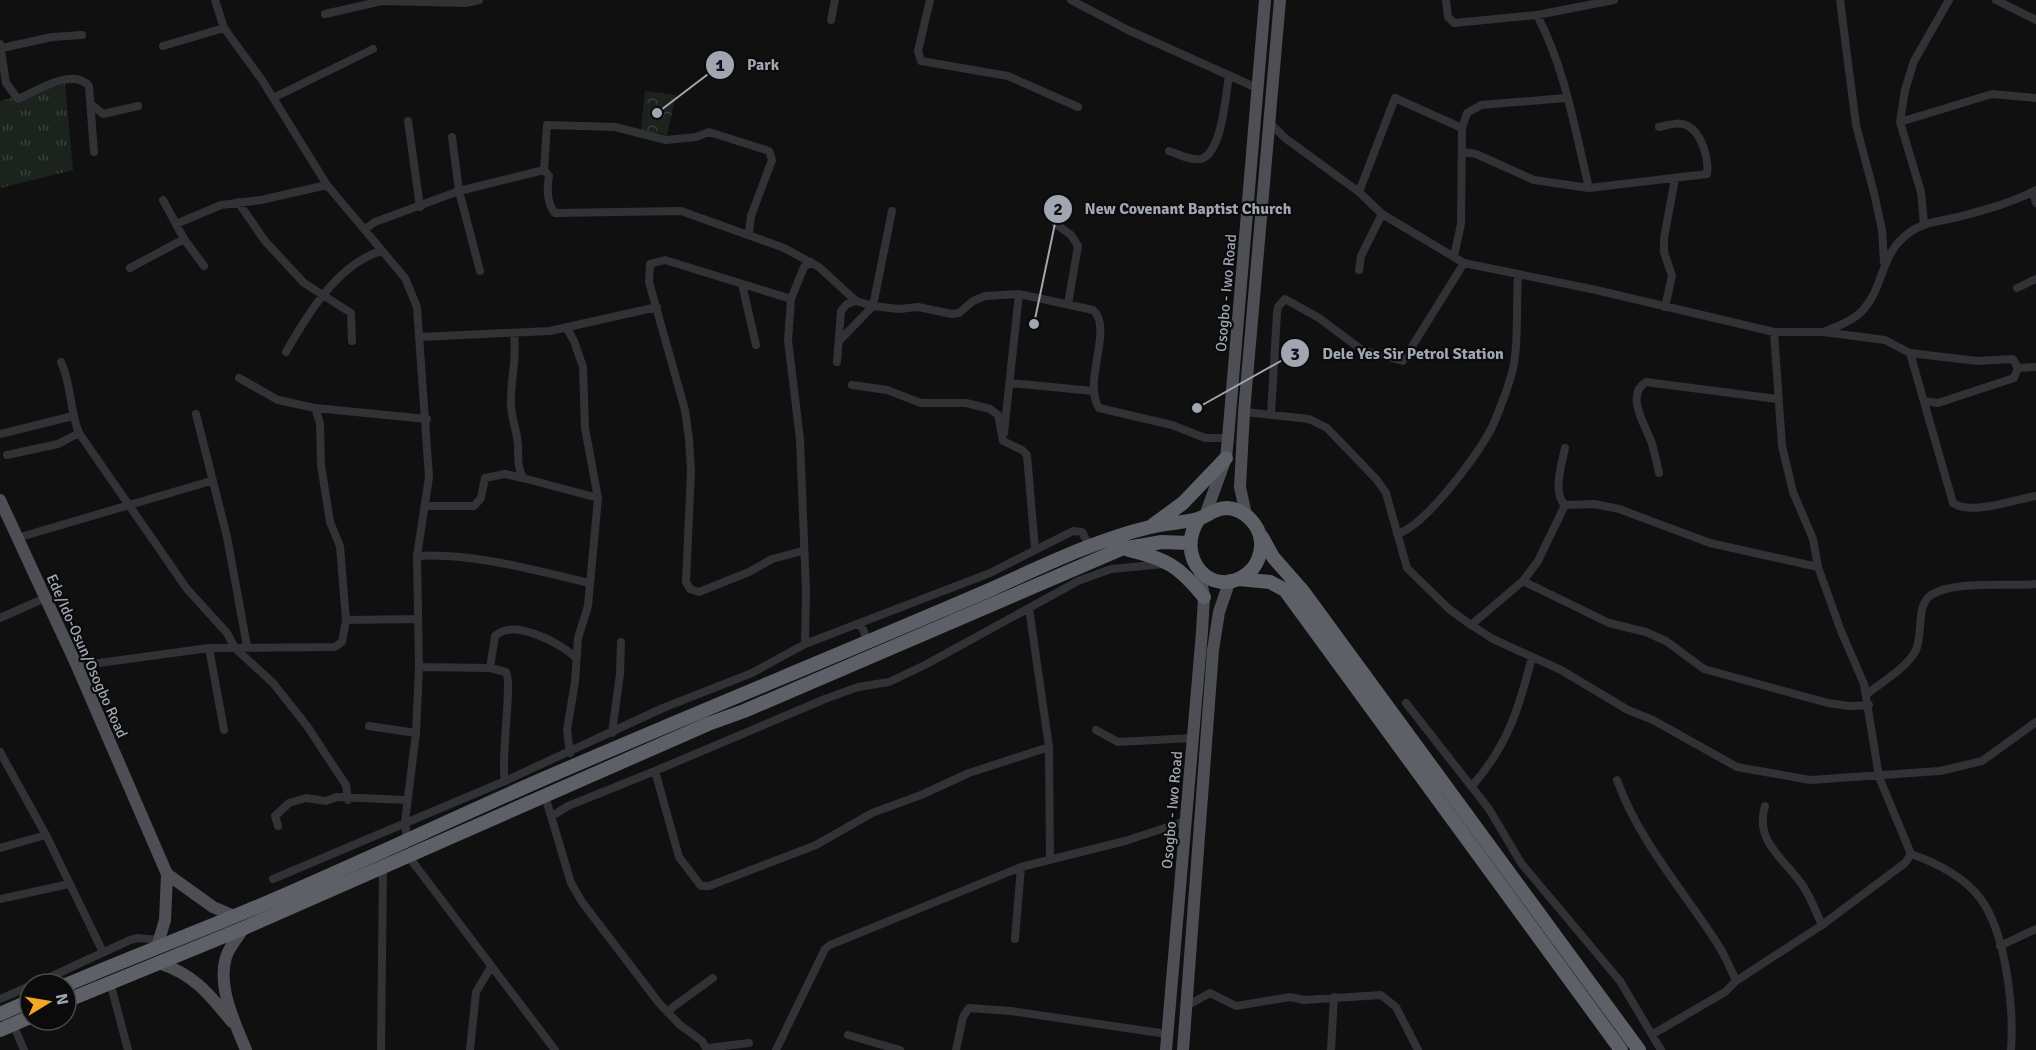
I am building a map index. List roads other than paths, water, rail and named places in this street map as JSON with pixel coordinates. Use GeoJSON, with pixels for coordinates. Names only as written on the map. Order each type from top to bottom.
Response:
{"type":"FeatureCollection","features":[{"type":"Feature","properties":{"kind":"highway"},"geometry":{"type":"LineString","coordinates":[[1152,526],[1183,503],[1226,458]]}},
{"type":"Feature","properties":{"kind":"highway"},"geometry":{"type":"LineString","coordinates":[[78,980],[158,943],[234,916],[594,750],[737,697],[868,643],[1089,545],[1152,526],[1203,516],[1226,508],[1246,515],[1273,557],[1302,590],[1639,1050]]}},
{"type":"Feature","properties":{"kind":"highway"},"geometry":{"type":"LineString","coordinates":[[1203,516],[1189,543],[1192,559],[1200,573],[1222,581],[1234,579],[1270,582],[1285,590],[1621,1050]]}},
{"type":"Feature","properties":{"kind":"highway"},"geometry":{"type":"LineString","coordinates":[[1234,579],[1256,564],[1261,542],[1258,531]]}},
{"type":"Feature","properties":{"kind":"highway"},"geometry":{"type":"LineString","coordinates":[[78,996],[244,928],[708,724],[744,711],[1121,549],[1162,542],[1189,543]]}},
{"type":"Feature","properties":{"kind":"highway"},"geometry":{"type":"LineString","coordinates":[[1121,549],[1171,563],[1186,574],[1204,597]]}},
{"type":"Feature","properties":{"kind":"highway"},"geometry":{"type":"LineString","coordinates":[[737,697],[744,711]]}},
{"type":"Feature","properties":{"kind":"highway"},"geometry":{"type":"LineString","coordinates":[[0,1014],[18,1006]]}},
{"type":"Feature","properties":{"kind":"main road","name":"Osogbo - Iwo Road"},"geometry":{"type":"LineString","coordinates":[[1203,516],[1226,458],[1265,0]]}},
{"type":"Feature","properties":{"kind":"main road","name":"Osogbo - Iwo Road"},"geometry":{"type":"LineString","coordinates":[[1246,515],[1240,487],[1244,412],[1280,0]]}},
{"type":"Feature","properties":{"kind":"main road","name":"Ede/Ido-Osun/Osogbo Road"},"geometry":{"type":"LineString","coordinates":[[0,500],[77,666],[147,825],[166,874]]}},
{"type":"Feature","properties":{"kind":"main road","name":"Osogbo - Iwo Road"},"geometry":{"type":"LineString","coordinates":[[1166,1050],[1204,597],[1200,573]]}},
{"type":"Feature","properties":{"kind":"main road","name":"Osogbo - Iwo Road"},"geometry":{"type":"LineString","coordinates":[[1183,1050],[1213,650],[1219,612],[1234,579]]}},
{"type":"Feature","properties":{"kind":"main road"},"geometry":{"type":"LineString","coordinates":[[166,874],[213,907],[234,916]]}},
{"type":"Feature","properties":{"kind":"main road"},"geometry":{"type":"LineString","coordinates":[[158,943],[165,920],[166,874]]}},
{"type":"Feature","properties":{"kind":"main road"},"geometry":{"type":"LineString","coordinates":[[244,928],[227,955],[224,969],[235,1026],[246,1050]]}},
{"type":"Feature","properties":{"kind":"main road"},"geometry":{"type":"LineString","coordinates":[[159,963],[186,974],[199,984],[235,1026]]}},
{"type":"Feature","properties":{"kind":"street"},"geometry":{"type":"LineString","coordinates":[[215,0],[224,28],[273,98],[327,185],[405,278],[412,292],[421,337],[429,477],[427,507],[417,556],[419,667],[416,733],[406,800],[407,838]]}},
{"type":"Feature","properties":{"kind":"street"},"geometry":{"type":"LineString","coordinates":[[325,14],[382,1],[466,3],[479,0]]}},
{"type":"Feature","properties":{"kind":"street"},"geometry":{"type":"LineString","coordinates":[[831,20],[835,0]]}},
{"type":"Feature","properties":{"kind":"street"},"geometry":{"type":"LineString","coordinates":[[930,0],[918,51],[921,61],[1008,76],[1078,107]]}},
{"type":"Feature","properties":{"kind":"street"},"geometry":{"type":"LineString","coordinates":[[1071,0],[1257,88]]}},
{"type":"Feature","properties":{"kind":"street"},"geometry":{"type":"LineString","coordinates":[[1446,0],[1448,17],[1454,23],[1537,15],[1614,0]]}},
{"type":"Feature","properties":{"kind":"street"},"geometry":{"type":"LineString","coordinates":[[1840,0],[1856,125],[1876,202],[1884,262]]}},
{"type":"Feature","properties":{"kind":"street"},"geometry":{"type":"LineString","coordinates":[[1924,224],[1921,192],[1900,122],[1905,90],[1914,61],[1949,0]]}},
{"type":"Feature","properties":{"kind":"street"},"geometry":{"type":"LineString","coordinates":[[1996,0],[2036,20]]}},
{"type":"Feature","properties":{"kind":"street"},"geometry":{"type":"LineString","coordinates":[[1537,15],[1556,53],[1589,188]]}},
{"type":"Feature","properties":{"kind":"street"},"geometry":{"type":"LineString","coordinates":[[163,46],[224,28]]}},
{"type":"Feature","properties":{"kind":"street"},"geometry":{"type":"LineString","coordinates":[[82,35],[52,37],[1,46],[6,83],[18,99],[61,81],[80,79],[89,86],[94,152]]}},
{"type":"Feature","properties":{"kind":"street"},"geometry":{"type":"LineString","coordinates":[[273,98],[373,49]]}},
{"type":"Feature","properties":{"kind":"street"},"geometry":{"type":"LineString","coordinates":[[1169,151],[1196,159],[1203,159],[1210,152],[1217,141],[1229,75]]}},
{"type":"Feature","properties":{"kind":"street"},"geometry":{"type":"LineString","coordinates":[[1900,122],[1992,94],[2036,98]]}},
{"type":"Feature","properties":{"kind":"street"},"geometry":{"type":"LineString","coordinates":[[1454,256],[1461,224],[1462,128],[1467,113],[1481,105],[1566,98]]}},
{"type":"Feature","properties":{"kind":"street"},"geometry":{"type":"LineString","coordinates":[[1359,192],[1395,99],[1462,128]]}},
{"type":"Feature","properties":{"kind":"street"},"geometry":{"type":"LineString","coordinates":[[91,104],[103,114],[138,106]]}},
{"type":"Feature","properties":{"kind":"street"},"geometry":{"type":"LineString","coordinates":[[408,121],[420,207]]}},
{"type":"Feature","properties":{"kind":"street"},"geometry":{"type":"LineString","coordinates":[[1269,122],[1285,138],[1359,192],[1382,214],[1464,263],[1774,332],[1824,332],[1885,340],[1910,353],[1977,361],[2013,359],[2018,368]]}},
{"type":"Feature","properties":{"kind":"street"},"geometry":{"type":"LineString","coordinates":[[1463,152],[1476,154],[1534,180],[1589,188],[1707,174],[1707,162],[1700,140],[1688,126],[1680,124],[1659,128]]}},
{"type":"Feature","properties":{"kind":"street"},"geometry":{"type":"LineString","coordinates":[[748,233],[751,216],[772,160],[769,151],[709,132],[696,137],[666,140],[615,127],[547,125],[544,170],[549,176],[546,189],[555,213],[641,214],[667,210],[693,215],[739,234],[748,233],[811,262],[856,301],[873,306],[930,308],[952,314],[959,313],[973,301],[985,296],[1019,294],[1094,310],[1100,320],[1093,391],[1099,408],[1172,425],[1205,438],[1228,438]]}},
{"type":"Feature","properties":{"kind":"street"},"geometry":{"type":"LineString","coordinates":[[452,137],[459,191],[480,272]]}},
{"type":"Feature","properties":{"kind":"street"},"geometry":{"type":"LineString","coordinates":[[365,229],[375,222],[459,191],[544,170]]}},
{"type":"Feature","properties":{"kind":"street"},"geometry":{"type":"LineString","coordinates":[[1665,307],[1672,276],[1664,252],[1664,238],[1675,178]]}},
{"type":"Feature","properties":{"kind":"street"},"geometry":{"type":"LineString","coordinates":[[176,224],[198,213],[238,202],[261,200],[327,185]]}},
{"type":"Feature","properties":{"kind":"street"},"geometry":{"type":"LineString","coordinates":[[1824,332],[1852,320],[1864,309],[1874,293],[1884,262],[1909,233],[1924,224],[1986,209],[2035,191],[2036,203]]}},
{"type":"Feature","properties":{"kind":"street"},"geometry":{"type":"LineString","coordinates":[[163,200],[184,239],[204,266]]}},
{"type":"Feature","properties":{"kind":"street"},"geometry":{"type":"LineString","coordinates":[[238,202],[284,262],[304,283],[351,313],[352,341]]}},
{"type":"Feature","properties":{"kind":"street"},"geometry":{"type":"LineString","coordinates":[[840,340],[873,306],[892,211]]}},
{"type":"Feature","properties":{"kind":"street"},"geometry":{"type":"LineString","coordinates":[[1359,270],[1361,256],[1382,214]]}},
{"type":"Feature","properties":{"kind":"street"},"geometry":{"type":"LineString","coordinates":[[1056,224],[1071,235],[1078,246],[1068,304]]}},
{"type":"Feature","properties":{"kind":"street"},"geometry":{"type":"LineString","coordinates":[[130,268],[184,239]]}},
{"type":"Feature","properties":{"kind":"street"},"geometry":{"type":"LineString","coordinates":[[286,352],[322,295],[367,255],[382,251]]}},
{"type":"Feature","properties":{"kind":"street"},"geometry":{"type":"LineString","coordinates":[[791,299],[664,260],[650,264],[649,282],[685,410],[689,439],[691,471],[686,582],[690,589],[699,592],[749,572],[772,559],[802,551]]}},
{"type":"Feature","properties":{"kind":"street"},"geometry":{"type":"LineString","coordinates":[[805,644],[806,591],[802,551],[800,439],[788,340],[791,299],[804,267],[811,262]]}},
{"type":"Feature","properties":{"kind":"street"},"geometry":{"type":"LineString","coordinates":[[1270,414],[1277,313],[1278,307],[1285,299],[1319,318],[1362,350],[1403,361],[1464,263]]}},
{"type":"Feature","properties":{"kind":"street"},"geometry":{"type":"LineString","coordinates":[[804,267],[819,267]]}},
{"type":"Feature","properties":{"kind":"street"},"geometry":{"type":"LineString","coordinates":[[1397,534],[1407,531],[1435,504],[1455,482],[1490,432],[1512,373],[1518,276]]}},
{"type":"Feature","properties":{"kind":"street"},"geometry":{"type":"LineString","coordinates":[[2017,288],[2036,279]]}},
{"type":"Feature","properties":{"kind":"street"},"geometry":{"type":"LineString","coordinates":[[742,284],[756,345]]}},
{"type":"Feature","properties":{"kind":"street"},"geometry":{"type":"LineString","coordinates":[[1003,441],[1019,294]]}},
{"type":"Feature","properties":{"kind":"street"},"geometry":{"type":"LineString","coordinates":[[837,362],[841,311],[847,304],[856,301]]}},
{"type":"Feature","properties":{"kind":"street"},"geometry":{"type":"LineString","coordinates":[[421,337],[514,334],[566,327],[657,307]]}},
{"type":"Feature","properties":{"kind":"street"},"geometry":{"type":"LineString","coordinates":[[566,327],[574,341],[583,367],[585,428],[598,498],[588,606],[576,658],[575,682],[567,730],[570,753]]}},
{"type":"Feature","properties":{"kind":"street"},"geometry":{"type":"LineString","coordinates":[[1774,332],[1782,446],[1793,492],[1813,539],[1818,567],[1867,694],[1879,777],[1911,854],[1944,867],[1978,896],[1987,908],[2000,946],[2011,1002],[2011,1050]]}},
{"type":"Feature","properties":{"kind":"street"},"geometry":{"type":"LineString","coordinates":[[514,334],[517,358],[512,386],[511,418],[517,438],[517,465],[523,478]]}},
{"type":"Feature","properties":{"kind":"street"},"geometry":{"type":"LineString","coordinates":[[1910,353],[1953,503],[1964,507],[2004,504],[2036,496]]}},
{"type":"Feature","properties":{"kind":"street"},"geometry":{"type":"LineString","coordinates":[[61,362],[69,378],[73,416],[78,433],[188,589],[227,633],[235,648],[273,684],[307,726],[346,785],[348,800]]}},
{"type":"Feature","properties":{"kind":"street"},"geometry":{"type":"LineString","coordinates":[[2018,368],[2036,367]]}},
{"type":"Feature","properties":{"kind":"street"},"geometry":{"type":"LineString","coordinates":[[1924,401],[1938,403],[2014,378],[2018,368]]}},
{"type":"Feature","properties":{"kind":"street"},"geometry":{"type":"LineString","coordinates":[[239,378],[278,400],[315,408],[427,419]]}},
{"type":"Feature","properties":{"kind":"street"},"geometry":{"type":"LineString","coordinates":[[1659,473],[1637,396],[1646,382],[1777,399]]}},
{"type":"Feature","properties":{"kind":"street"},"geometry":{"type":"LineString","coordinates":[[1010,383],[1093,391]]}},
{"type":"Feature","properties":{"kind":"street"},"geometry":{"type":"LineString","coordinates":[[852,385],[887,390],[921,403],[966,403],[990,409],[998,415],[1003,441]]}},
{"type":"Feature","properties":{"kind":"street"},"geometry":{"type":"LineString","coordinates":[[77,666],[209,648],[335,647],[342,642],[346,620],[340,546],[330,522],[321,465],[320,423],[315,408]]}},
{"type":"Feature","properties":{"kind":"street"},"geometry":{"type":"LineString","coordinates":[[320,423],[336,410]]}},
{"type":"Feature","properties":{"kind":"street"},"geometry":{"type":"LineString","coordinates":[[1244,412],[1309,419],[1327,428],[1382,487],[1407,568],[1449,609],[1472,626],[1493,639],[1569,674],[1628,710],[1653,720],[1737,767],[1810,780],[1879,777],[1969,766],[1992,755],[2036,722]]}},
{"type":"Feature","properties":{"kind":"street"},"geometry":{"type":"LineString","coordinates":[[196,414],[229,548],[247,646]]}},
{"type":"Feature","properties":{"kind":"street"},"geometry":{"type":"LineString","coordinates":[[0,434],[48,420],[73,416]]}},
{"type":"Feature","properties":{"kind":"street"},"geometry":{"type":"LineString","coordinates":[[7,455],[58,444],[78,433]]}},
{"type":"Feature","properties":{"kind":"street"},"geometry":{"type":"LineString","coordinates":[[1003,441],[1027,455],[1035,549]]}},
{"type":"Feature","properties":{"kind":"street"},"geometry":{"type":"LineString","coordinates":[[1565,448],[1559,482],[1560,498],[1565,505]]}},
{"type":"Feature","properties":{"kind":"street"},"geometry":{"type":"LineString","coordinates":[[427,507],[474,506],[481,498],[485,478],[505,474],[598,498]]}},
{"type":"Feature","properties":{"kind":"street"},"geometry":{"type":"LineString","coordinates":[[17,538],[211,481]]}},
{"type":"Feature","properties":{"kind":"street"},"geometry":{"type":"LineString","coordinates":[[1565,505],[1594,504],[1618,509],[1710,543],[1818,567]]}},
{"type":"Feature","properties":{"kind":"street"},"geometry":{"type":"LineString","coordinates":[[1472,626],[1523,581],[1538,561],[1565,505]]}},
{"type":"Feature","properties":{"kind":"street"},"geometry":{"type":"LineString","coordinates":[[273,879],[570,753],[594,750],[612,733],[663,708],[752,673],[805,644],[990,573],[1073,531],[1082,532],[1089,545]]}},
{"type":"Feature","properties":{"kind":"street"},"geometry":{"type":"LineString","coordinates":[[417,556],[434,555],[500,564],[590,583]]}},
{"type":"Feature","properties":{"kind":"street"},"geometry":{"type":"LineString","coordinates":[[552,816],[568,806],[825,699],[858,687],[889,682],[1078,581],[1111,569],[1171,563]]}},
{"type":"Feature","properties":{"kind":"street"},"geometry":{"type":"LineString","coordinates":[[1523,581],[1609,623],[1646,632],[1666,641],[1704,669],[1828,703],[1849,706],[1869,705]]}},
{"type":"Feature","properties":{"kind":"street"},"geometry":{"type":"LineString","coordinates":[[1867,694],[1915,652],[1920,642],[1924,604],[1930,596],[1960,588],[2036,584]]}},
{"type":"Feature","properties":{"kind":"street"},"geometry":{"type":"LineString","coordinates":[[0,618],[45,598]]}},
{"type":"Feature","properties":{"kind":"street"},"geometry":{"type":"LineString","coordinates":[[1029,608],[1049,747],[1050,859]]}},
{"type":"Feature","properties":{"kind":"street"},"geometry":{"type":"LineString","coordinates":[[346,620],[417,620]]}},
{"type":"Feature","properties":{"kind":"street"},"geometry":{"type":"LineString","coordinates":[[860,623],[868,643]]}},
{"type":"Feature","properties":{"kind":"street"},"geometry":{"type":"LineString","coordinates":[[490,668],[495,636],[503,631],[524,631],[557,642],[576,658]]}},
{"type":"Feature","properties":{"kind":"street"},"geometry":{"type":"LineString","coordinates":[[612,733],[620,674],[621,642]]}},
{"type":"Feature","properties":{"kind":"street"},"geometry":{"type":"LineString","coordinates":[[209,648],[224,730]]}},
{"type":"Feature","properties":{"kind":"street"},"geometry":{"type":"LineString","coordinates":[[1472,786],[1486,770],[1519,709],[1532,657]]}},
{"type":"Feature","properties":{"kind":"street"},"geometry":{"type":"LineString","coordinates":[[1527,676],[1542,661]]}},
{"type":"Feature","properties":{"kind":"street"},"geometry":{"type":"LineString","coordinates":[[419,667],[490,668],[506,672],[509,680],[504,723],[505,781]]}},
{"type":"Feature","properties":{"kind":"street"},"geometry":{"type":"LineString","coordinates":[[1406,703],[1489,808],[1521,863],[1620,981],[1661,1050]]}},
{"type":"Feature","properties":{"kind":"street"},"geometry":{"type":"LineString","coordinates":[[369,726],[416,733]]}},
{"type":"Feature","properties":{"kind":"street"},"geometry":{"type":"LineString","coordinates":[[1096,730],[1118,742],[1193,738]]}},
{"type":"Feature","properties":{"kind":"street"},"geometry":{"type":"LineString","coordinates":[[656,771],[679,857],[689,873],[705,887],[717,885],[816,845],[872,813],[921,795],[969,773],[1049,747]]}},
{"type":"Feature","properties":{"kind":"street"},"geometry":{"type":"LineString","coordinates":[[0,752],[46,835],[103,952]]}},
{"type":"Feature","properties":{"kind":"street"},"geometry":{"type":"LineString","coordinates":[[1617,780],[1626,805],[1657,857],[1717,942],[1736,981]]}},
{"type":"Feature","properties":{"kind":"street"},"geometry":{"type":"LineString","coordinates":[[545,796],[571,883],[582,902],[668,1013],[708,1049],[749,1043]]}},
{"type":"Feature","properties":{"kind":"street"},"geometry":{"type":"LineString","coordinates":[[278,826],[275,816],[289,803],[306,798],[406,800]]}},
{"type":"Feature","properties":{"kind":"street"},"geometry":{"type":"LineString","coordinates":[[1765,806],[1761,828],[1769,844],[1804,888],[1822,925]]}},
{"type":"Feature","properties":{"kind":"street"},"geometry":{"type":"LineString","coordinates":[[776,1050],[825,949],[830,945],[1021,867],[1125,841],[1186,821]]}},
{"type":"Feature","properties":{"kind":"street"},"geometry":{"type":"LineString","coordinates":[[0,848],[46,835]]}},
{"type":"Feature","properties":{"kind":"street"},"geometry":{"type":"LineString","coordinates":[[1653,1034],[1725,992],[1736,981],[1822,925],[1898,869],[1911,854]]}},
{"type":"Feature","properties":{"kind":"street"},"geometry":{"type":"LineString","coordinates":[[409,857],[555,1050]]}},
{"type":"Feature","properties":{"kind":"street"},"geometry":{"type":"LineString","coordinates":[[1015,939],[1021,867]]}},
{"type":"Feature","properties":{"kind":"street"},"geometry":{"type":"LineString","coordinates":[[381,1050],[383,868]]}},
{"type":"Feature","properties":{"kind":"street"},"geometry":{"type":"LineString","coordinates":[[0,899],[69,884]]}},
{"type":"Feature","properties":{"kind":"street"},"geometry":{"type":"LineString","coordinates":[[2000,946],[2036,929]]}},
{"type":"Feature","properties":{"kind":"street"},"geometry":{"type":"LineString","coordinates":[[60,972],[138,938],[158,943]]}},
{"type":"Feature","properties":{"kind":"street"},"geometry":{"type":"LineString","coordinates":[[470,1050],[476,992],[491,967]]}},
{"type":"Feature","properties":{"kind":"street"},"geometry":{"type":"LineString","coordinates":[[668,1013],[713,978]]}},
{"type":"Feature","properties":{"kind":"street"},"geometry":{"type":"LineString","coordinates":[[110,982],[128,1050]]}},
{"type":"Feature","properties":{"kind":"street"},"geometry":{"type":"LineString","coordinates":[[0,999],[18,991]]}},
{"type":"Feature","properties":{"kind":"street"},"geometry":{"type":"LineString","coordinates":[[1186,1006],[1210,993],[1236,1006],[1290,997],[1304,1000],[1382,994],[1405,1022],[1418,1050]]}},
{"type":"Feature","properties":{"kind":"street"},"geometry":{"type":"LineString","coordinates":[[1331,1050],[1334,997]]}},
{"type":"Feature","properties":{"kind":"street"},"geometry":{"type":"LineString","coordinates":[[956,1050],[963,1017],[969,1008],[1011,1011],[1167,1034]]}},
{"type":"Feature","properties":{"kind":"street"},"geometry":{"type":"LineString","coordinates":[[6,1027],[24,1050]]}},
{"type":"Feature","properties":{"kind":"street"},"geometry":{"type":"LineString","coordinates":[[848,1035],[900,1050]]}},
{"type":"Feature","properties":{"kind":"place","name":"Park"},"geometry":{"type":"Point","coordinates":[657,113]}},
{"type":"Feature","properties":{"kind":"place","name":"New Covenant Baptist Church"},"geometry":{"type":"Point","coordinates":[1034,324]}},
{"type":"Feature","properties":{"kind":"place","name":"Dele Yes Sir Petrol Station"},"geometry":{"type":"Point","coordinates":[1197,408]}}]}
